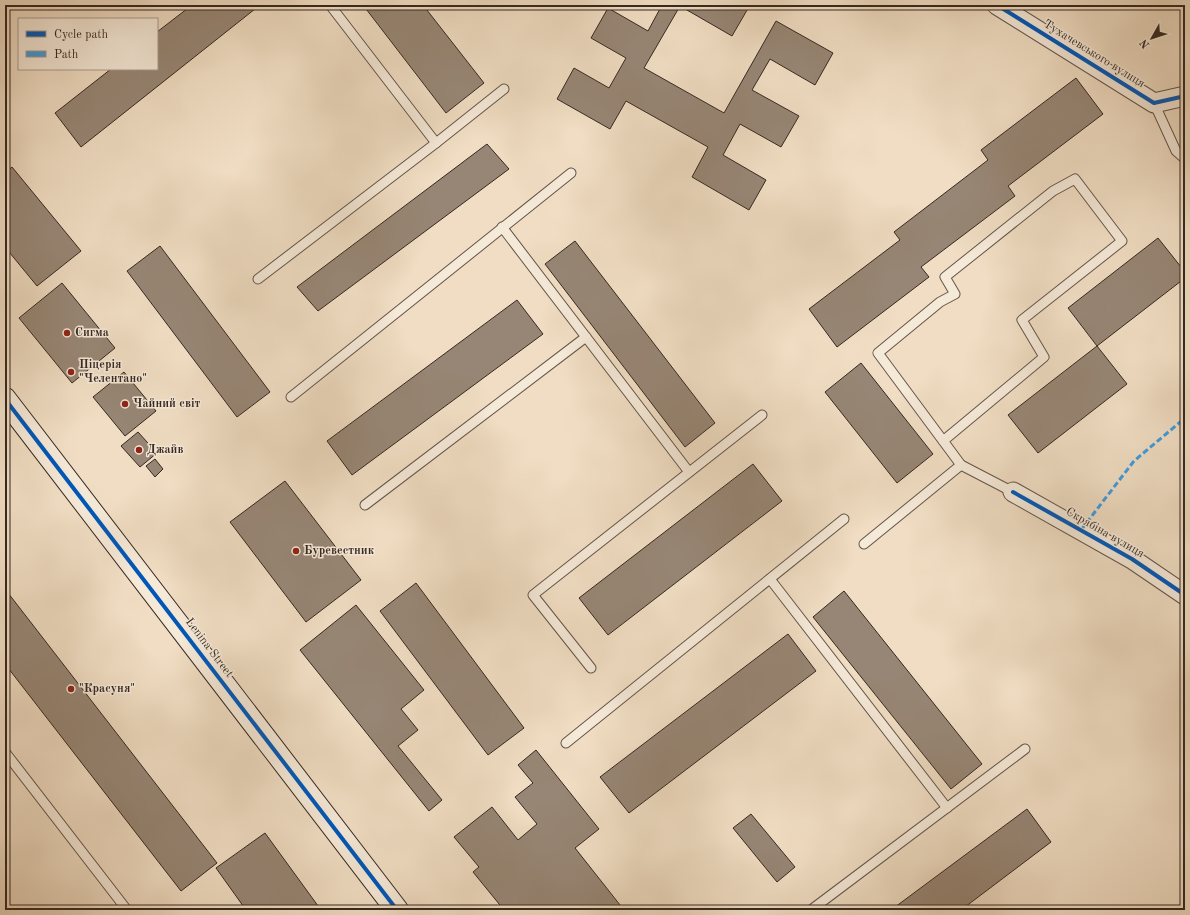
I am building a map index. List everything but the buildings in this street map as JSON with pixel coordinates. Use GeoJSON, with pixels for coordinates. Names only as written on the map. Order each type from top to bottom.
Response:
{"type":"FeatureCollection","features":[{"type":"Feature","properties":{"kind":"street","name":"Тухачевського вулиця"},"geometry":{"type":"LineString","coordinates":[[997,5],[1154,103]]}},
{"type":"Feature","properties":{"kind":"street"},"geometry":{"type":"LineString","coordinates":[[1154,103],[1185,96]]}},
{"type":"Feature","properties":{"kind":"street","name":"Lenina Street"},"geometry":{"type":"LineString","coordinates":[[5,399],[397,910]]}},
{"type":"Feature","properties":{"kind":"street","name":"Скрябіна вулиця"},"geometry":{"type":"LineString","coordinates":[[1013,492],[1132,559],[1185,595]]}},
{"type":"Feature","properties":{"kind":"lane"},"geometry":{"type":"LineString","coordinates":[[330,5],[436,143]]}},
{"type":"Feature","properties":{"kind":"lane"},"geometry":{"type":"LineString","coordinates":[[258,279],[504,89]]}},
{"type":"Feature","properties":{"kind":"lane"},"geometry":{"type":"LineString","coordinates":[[1154,103],[1176,152],[1185,159]]}},
{"type":"Feature","properties":{"kind":"lane"},"geometry":{"type":"LineString","coordinates":[[291,397],[571,173]]}},
{"type":"Feature","properties":{"kind":"lane"},"geometry":{"type":"LineString","coordinates":[[943,441],[1044,357],[1022,320],[1122,241],[1075,179],[1053,191],[945,277],[955,294],[940,302],[878,353],[960,465],[1013,492]]}},
{"type":"Feature","properties":{"kind":"lane"},"geometry":{"type":"LineString","coordinates":[[502,227],[689,472]]}},
{"type":"Feature","properties":{"kind":"lane"},"geometry":{"type":"LineString","coordinates":[[365,505],[586,337]]}},
{"type":"Feature","properties":{"kind":"lane"},"geometry":{"type":"LineString","coordinates":[[591,668],[533,595],[762,415]]}},
{"type":"Feature","properties":{"kind":"lane"},"geometry":{"type":"LineString","coordinates":[[864,544],[960,465]]}},
{"type":"Feature","properties":{"kind":"lane"},"geometry":{"type":"LineString","coordinates":[[566,743],[844,519]]}},
{"type":"Feature","properties":{"kind":"lane"},"geometry":{"type":"LineString","coordinates":[[770,579],[947,808]]}},
{"type":"Feature","properties":{"kind":"lane"},"geometry":{"type":"LineString","coordinates":[[811,910],[1025,749]]}},
{"type":"Feature","properties":{"kind":"lane"},"geometry":{"type":"LineString","coordinates":[[5,752],[127,910]]}},
{"type":"Feature","properties":{"kind":"marked path"},"geometry":{"type":"LineString","coordinates":[[1081,530],[1134,461],[1185,418]]}},
{"type":"Feature","properties":{"kind":"cycle path"},"geometry":{"type":"LineString","coordinates":[[997,5],[1154,103],[1185,96]]}},
{"type":"Feature","properties":{"kind":"cycle path"},"geometry":{"type":"LineString","coordinates":[[5,399],[397,910]]}},
{"type":"Feature","properties":{"kind":"cycle path"},"geometry":{"type":"LineString","coordinates":[[1013,492],[1132,559],[1185,595]]}},
{"type":"Feature","properties":{"kind":"place","name":"Сигма"},"geometry":{"type":"Point","coordinates":[67,333]}},
{"type":"Feature","properties":{"kind":"place","name":"Піцерія \"Челентано\""},"geometry":{"type":"Point","coordinates":[71,372]}},
{"type":"Feature","properties":{"kind":"place","name":"Чайний світ"},"geometry":{"type":"Point","coordinates":[125,404]}},
{"type":"Feature","properties":{"kind":"place","name":"Джайв"},"geometry":{"type":"Point","coordinates":[139,450]}},
{"type":"Feature","properties":{"kind":"place","name":"Буревестник"},"geometry":{"type":"Point","coordinates":[296,551]}},
{"type":"Feature","properties":{"kind":"place","name":"\"Красуня\""},"geometry":{"type":"Point","coordinates":[71,689]}}]}
